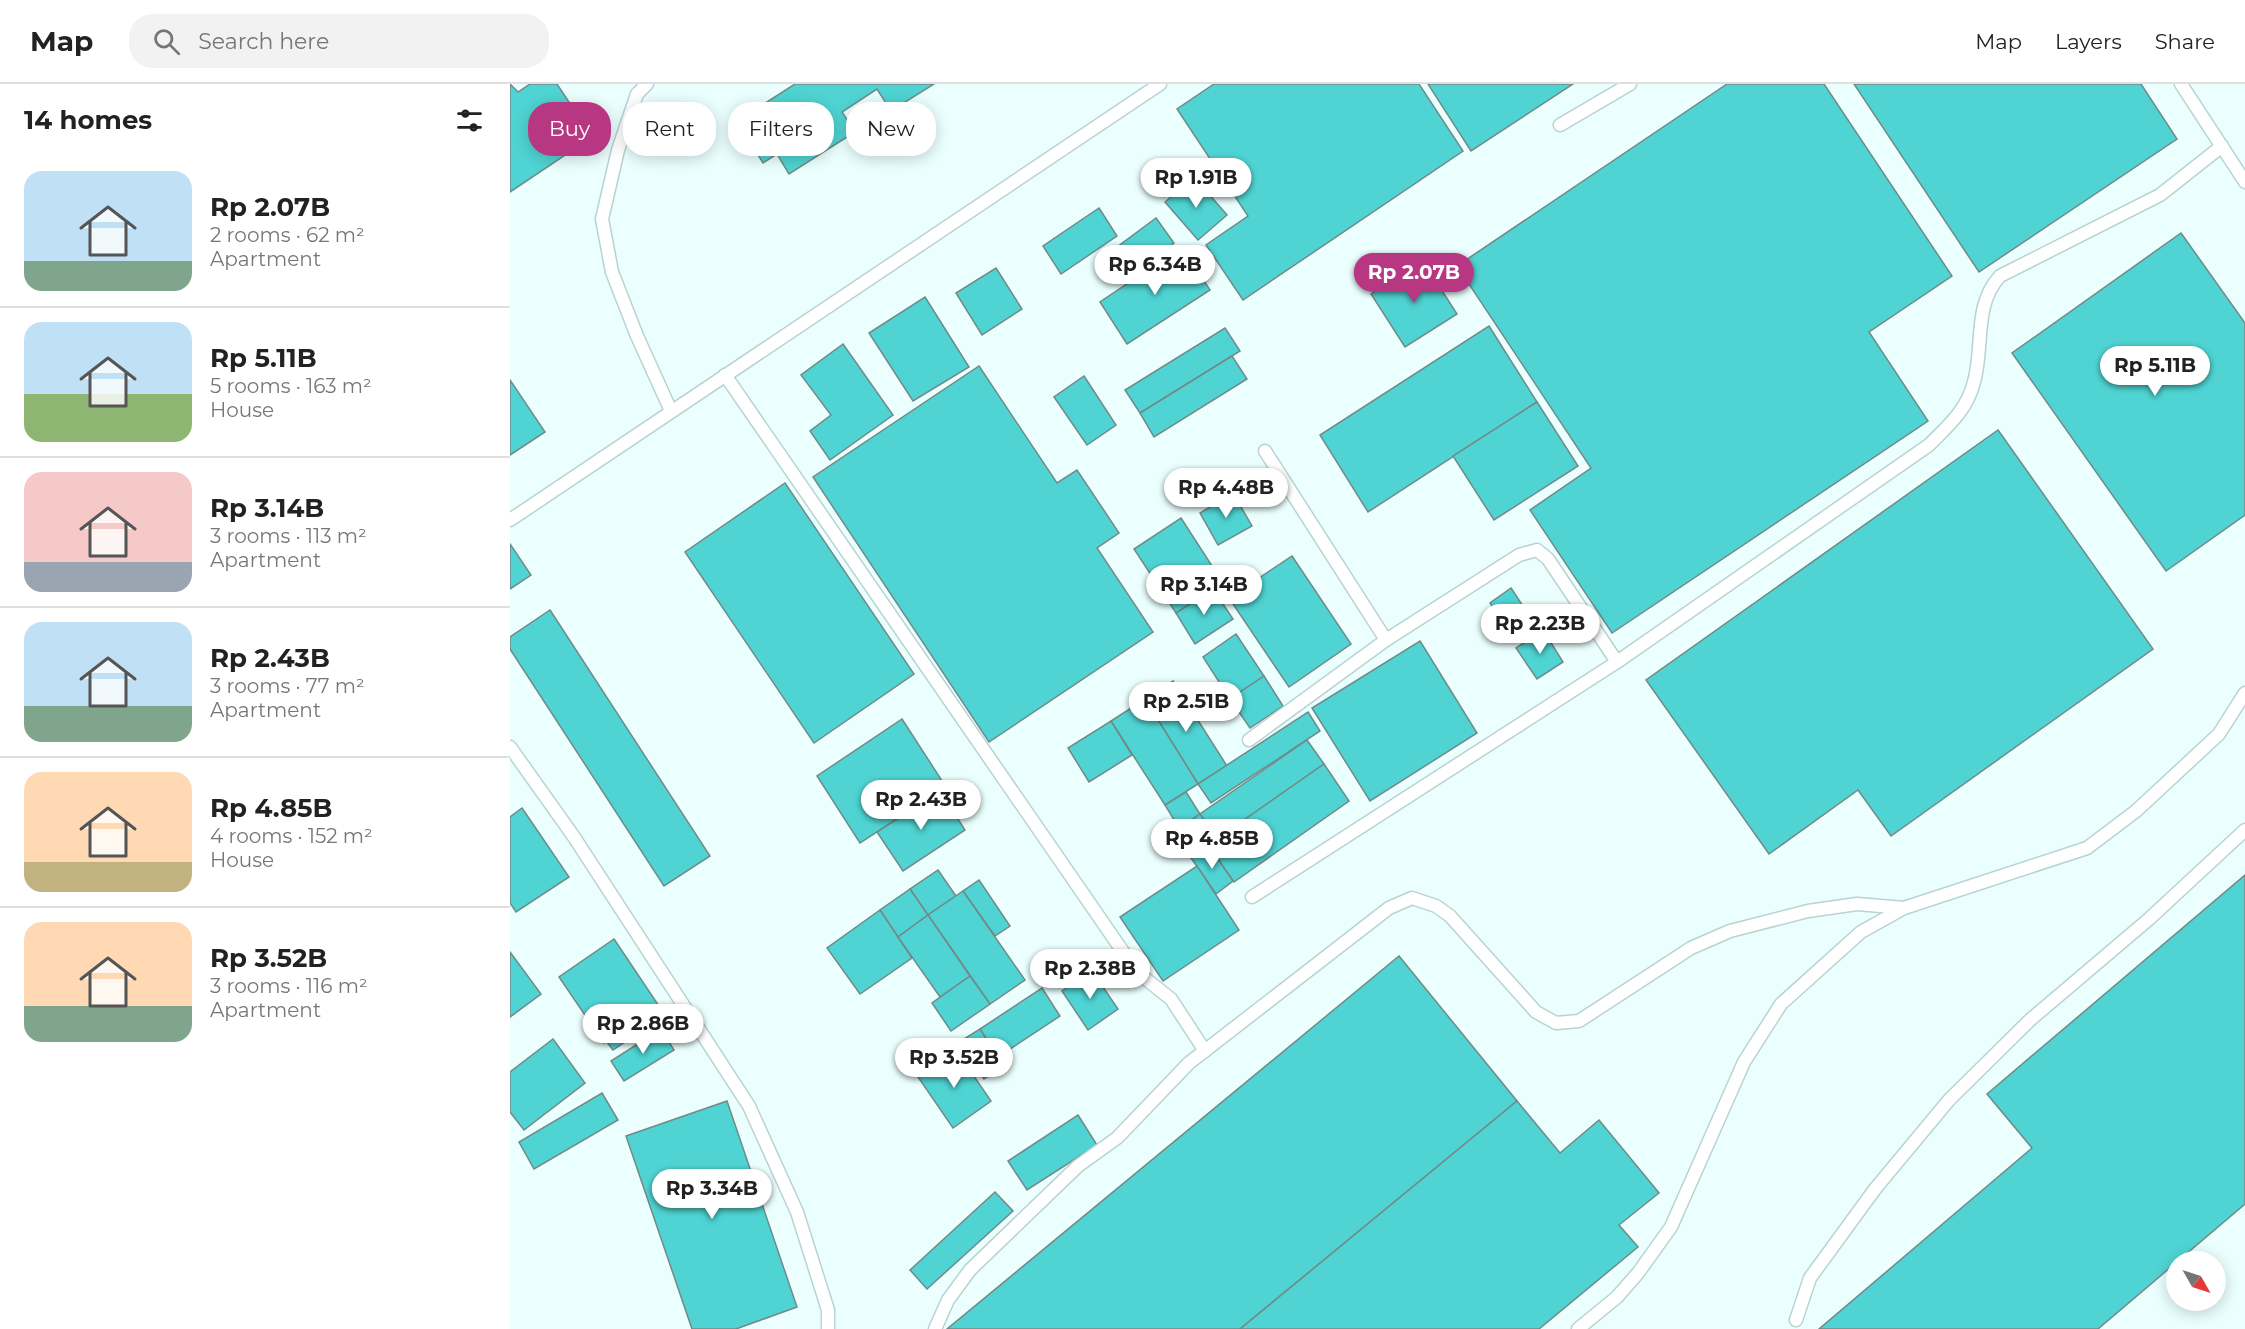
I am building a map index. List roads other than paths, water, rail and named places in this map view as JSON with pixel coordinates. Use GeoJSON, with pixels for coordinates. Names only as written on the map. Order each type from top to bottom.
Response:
{"type":"FeatureCollection","features":[{"type":"Feature","properties":{"kind":"lane"},"geometry":{"type":"LineString","coordinates":[[647,84],[637,94],[618,150],[602,219],[612,272],[671,411]]}},
{"type":"Feature","properties":{"kind":"lane"},"geometry":{"type":"LineString","coordinates":[[510,520],[1160,84]]}},
{"type":"Feature","properties":{"kind":"lane"},"geometry":{"type":"LineString","coordinates":[[1560,125],[1630,84]]}},
{"type":"Feature","properties":{"kind":"lane"},"geometry":{"type":"LineString","coordinates":[[2181,84],[2245,182]]}},
{"type":"Feature","properties":{"kind":"lane"},"geometry":{"type":"LineString","coordinates":[[1252,897],[1617,662],[1929,445],[1960,415],[1974,383],[1984,303],[1991,286],[2000,276],[2160,195],[2222,146]]}},
{"type":"Feature","properties":{"kind":"lane"},"geometry":{"type":"LineString","coordinates":[[725,375],[1137,972],[1171,999],[1205,1051]]}},
{"type":"Feature","properties":{"kind":"lane"},"geometry":{"type":"LineString","coordinates":[[1265,451],[1386,640]]}},
{"type":"Feature","properties":{"kind":"lane"},"geometry":{"type":"LineString","coordinates":[[1249,740],[1386,640],[1519,555],[1537,550],[1548,558],[1617,662]]}},
{"type":"Feature","properties":{"kind":"lane"},"geometry":{"type":"LineString","coordinates":[[1578,1329],[1617,1297],[1638,1273],[1671,1227],[1744,1062],[1781,1004],[1861,932],[1904,908],[2087,848],[2136,811],[2219,734],[2245,693]]}},
{"type":"Feature","properties":{"kind":"lane"},"geometry":{"type":"LineString","coordinates":[[510,747],[580,847],[749,1106],[797,1212],[828,1310],[828,1329]]}},
{"type":"Feature","properties":{"kind":"lane"},"geometry":{"type":"LineString","coordinates":[[1796,1320],[1810,1278],[1875,1189],[1949,1100],[2030,1020],[2149,919],[2245,830]]}},
{"type":"Feature","properties":{"kind":"lane"},"geometry":{"type":"LineString","coordinates":[[935,1329],[948,1300],[970,1270],[1078,1166],[1117,1138],[1189,1063],[1389,908],[1412,898],[1436,906],[1450,916],[1536,1012],[1556,1023],[1579,1021],[1691,948],[1731,931],[1808,910],[1857,904],[1904,908]]}}]}
